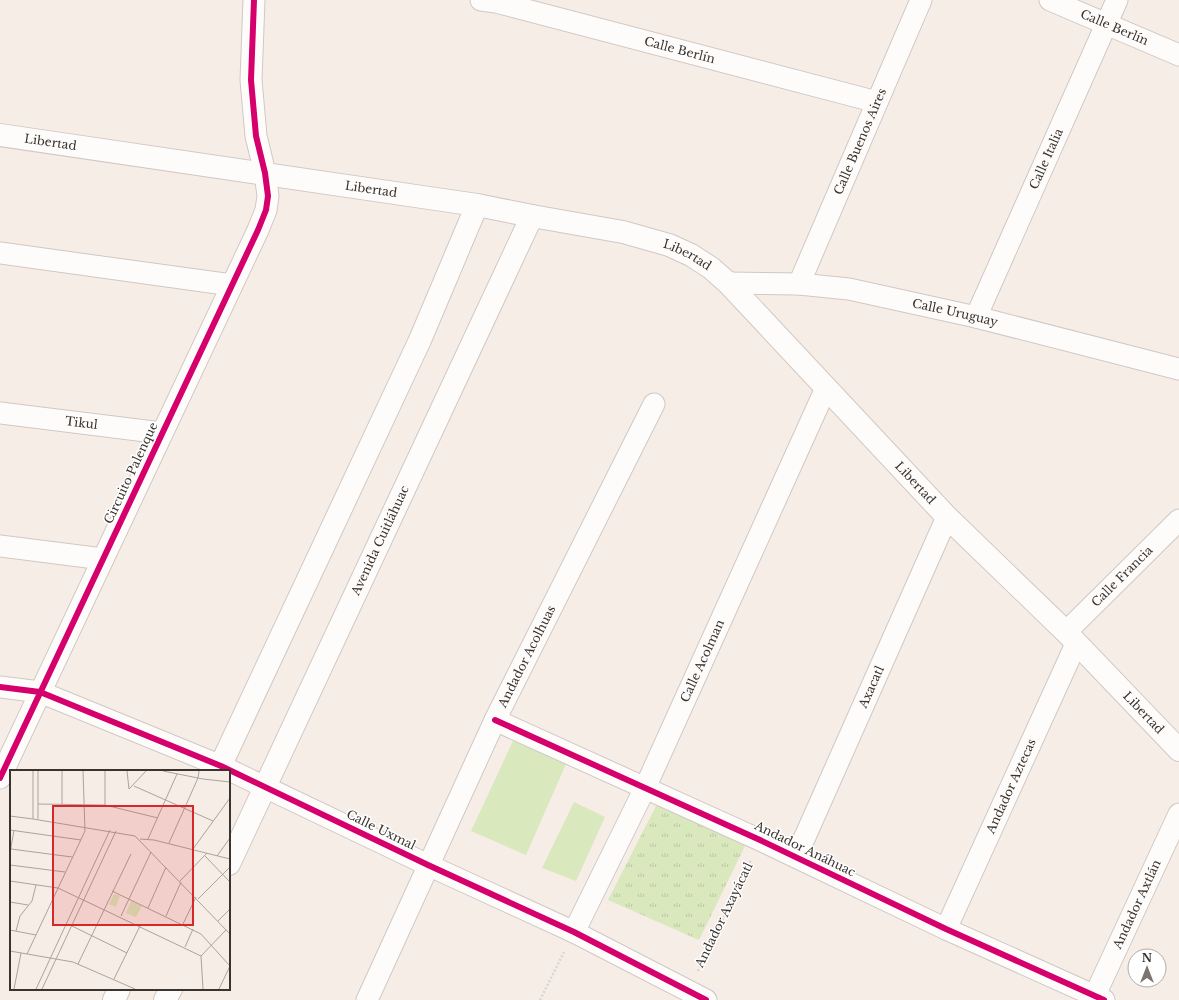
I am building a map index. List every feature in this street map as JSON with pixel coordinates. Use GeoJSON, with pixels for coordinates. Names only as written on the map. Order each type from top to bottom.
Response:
{"type":"FeatureCollection","features":[{"type":"Feature","properties":{"kind":"main road","name":"Libertad"},"geometry":{"type":"LineString","coordinates":[[0,135],[477,205],[623,232],[669,245],[691,255],[711,268],[728,283],[947,517],[1071,638],[1179,750]]}},
{"type":"Feature","properties":{"kind":"main road"},"geometry":{"type":"LineString","coordinates":[[219,768],[420,340],[477,205]]}},
{"type":"Feature","properties":{"kind":"main road","name":"Avenida Cuitláhuac"},"geometry":{"type":"LineString","coordinates":[[230,862],[532,216]]}},
{"type":"Feature","properties":{"kind":"main road"},"geometry":{"type":"LineString","coordinates":[[114,1000],[119,990]]}},
{"type":"Feature","properties":{"kind":"main road"},"geometry":{"type":"LineString","coordinates":[[165,1000],[170,990]]}},
{"type":"Feature","properties":{"kind":"street","name":"Circuito Palenque"},"geometry":{"type":"LineString","coordinates":[[0,778],[266,210],[268,196],[265,174],[256,136],[251,80],[254,0]]}},
{"type":"Feature","properties":{"kind":"street","name":"Calle Berlín"},"geometry":{"type":"LineString","coordinates":[[481,0],[496,2],[878,102]]}},
{"type":"Feature","properties":{"kind":"street","name":"Calle Buenos Aires"},"geometry":{"type":"LineString","coordinates":[[799,284],[921,0]]}},
{"type":"Feature","properties":{"kind":"street","name":"Calle Berlín"},"geometry":{"type":"LineString","coordinates":[[1050,0],[1179,55]]}},
{"type":"Feature","properties":{"kind":"street","name":"Calle Italia"},"geometry":{"type":"LineString","coordinates":[[976,317],[1117,0]]}},
{"type":"Feature","properties":{"kind":"street"},"geometry":{"type":"LineString","coordinates":[[0,253],[232,285]]}},
{"type":"Feature","properties":{"kind":"street","name":"Calle Uruguay"},"geometry":{"type":"LineString","coordinates":[[728,283],[799,284],[849,289],[976,317],[1177,365]]}},
{"type":"Feature","properties":{"kind":"street","name":"Calle Acolman"},"geometry":{"type":"LineString","coordinates":[[574,932],[645,788],[826,388]]}},
{"type":"Feature","properties":{"kind":"street","name":"Andador Acolhuas"},"geometry":{"type":"LineString","coordinates":[[367,1000],[495,720],[654,404]]}},
{"type":"Feature","properties":{"kind":"street","name":"Tikul"},"geometry":{"type":"LineString","coordinates":[[0,412],[162,433]]}},
{"type":"Feature","properties":{"kind":"street","name":"Axacatl"},"geometry":{"type":"LineString","coordinates":[[796,857],[947,517]]}},
{"type":"Feature","properties":{"kind":"street","name":"Calle Francia"},"geometry":{"type":"LineString","coordinates":[[1071,638],[1179,520]]}},
{"type":"Feature","properties":{"kind":"street"},"geometry":{"type":"LineString","coordinates":[[0,546],[103,560]]}},
{"type":"Feature","properties":{"kind":"street","name":"Andador Aztecas"},"geometry":{"type":"LineString","coordinates":[[946,929],[1071,638]]}},
{"type":"Feature","properties":{"kind":"street","name":"Calle Uxmal"},"geometry":{"type":"LineString","coordinates":[[0,686],[40,692],[219,768]]}},
{"type":"Feature","properties":{"kind":"street","name":"Andador Anáhuac"},"geometry":{"type":"LineString","coordinates":[[495,720],[760,840],[946,929],[1099,998]]}},
{"type":"Feature","properties":{"kind":"street","name":"Calle Uxmal"},"geometry":{"type":"LineString","coordinates":[[230,773],[265,787],[428,865],[574,932],[706,1000]]}},
{"type":"Feature","properties":{"kind":"street","name":"Andador Axtlán"},"geometry":{"type":"LineString","coordinates":[[1099,998],[1179,814]]}},
{"type":"Feature","properties":{"kind":"path"},"geometry":{"type":"LineString","coordinates":[[540,1000],[574,932]]}},
{"type":"Feature","properties":{"kind":"green space"},"geometry":{"type":"Polygon","coordinates":[[[514,739],[566,764],[526,855],[471,831],[514,739]]]}},
{"type":"Feature","properties":{"kind":"green space"},"geometry":{"type":"Polygon","coordinates":[[[574,802],[605,817],[576,881],[542,868],[574,802]]]}},
{"type":"Feature","properties":{"kind":"green space"},"geometry":{"type":"Polygon","coordinates":[[[657,804],[745,846],[699,940],[608,900],[657,804]]]}},
{"type":"Feature","properties":{"kind":"cycle path"},"geometry":{"type":"LineString","coordinates":[[0,778],[258,230],[266,210],[268,196],[265,173],[256,136],[251,80],[254,0]]}},
{"type":"Feature","properties":{"kind":"cycle path"},"geometry":{"type":"LineString","coordinates":[[0,687],[40,692],[229,770]]}},
{"type":"Feature","properties":{"kind":"cycle path"},"geometry":{"type":"LineString","coordinates":[[495,720],[760,840],[946,929],[1104,1000]]}},
{"type":"Feature","properties":{"kind":"cycle path"},"geometry":{"type":"LineString","coordinates":[[230,770],[428,865],[574,932],[706,1000]]}}]}
